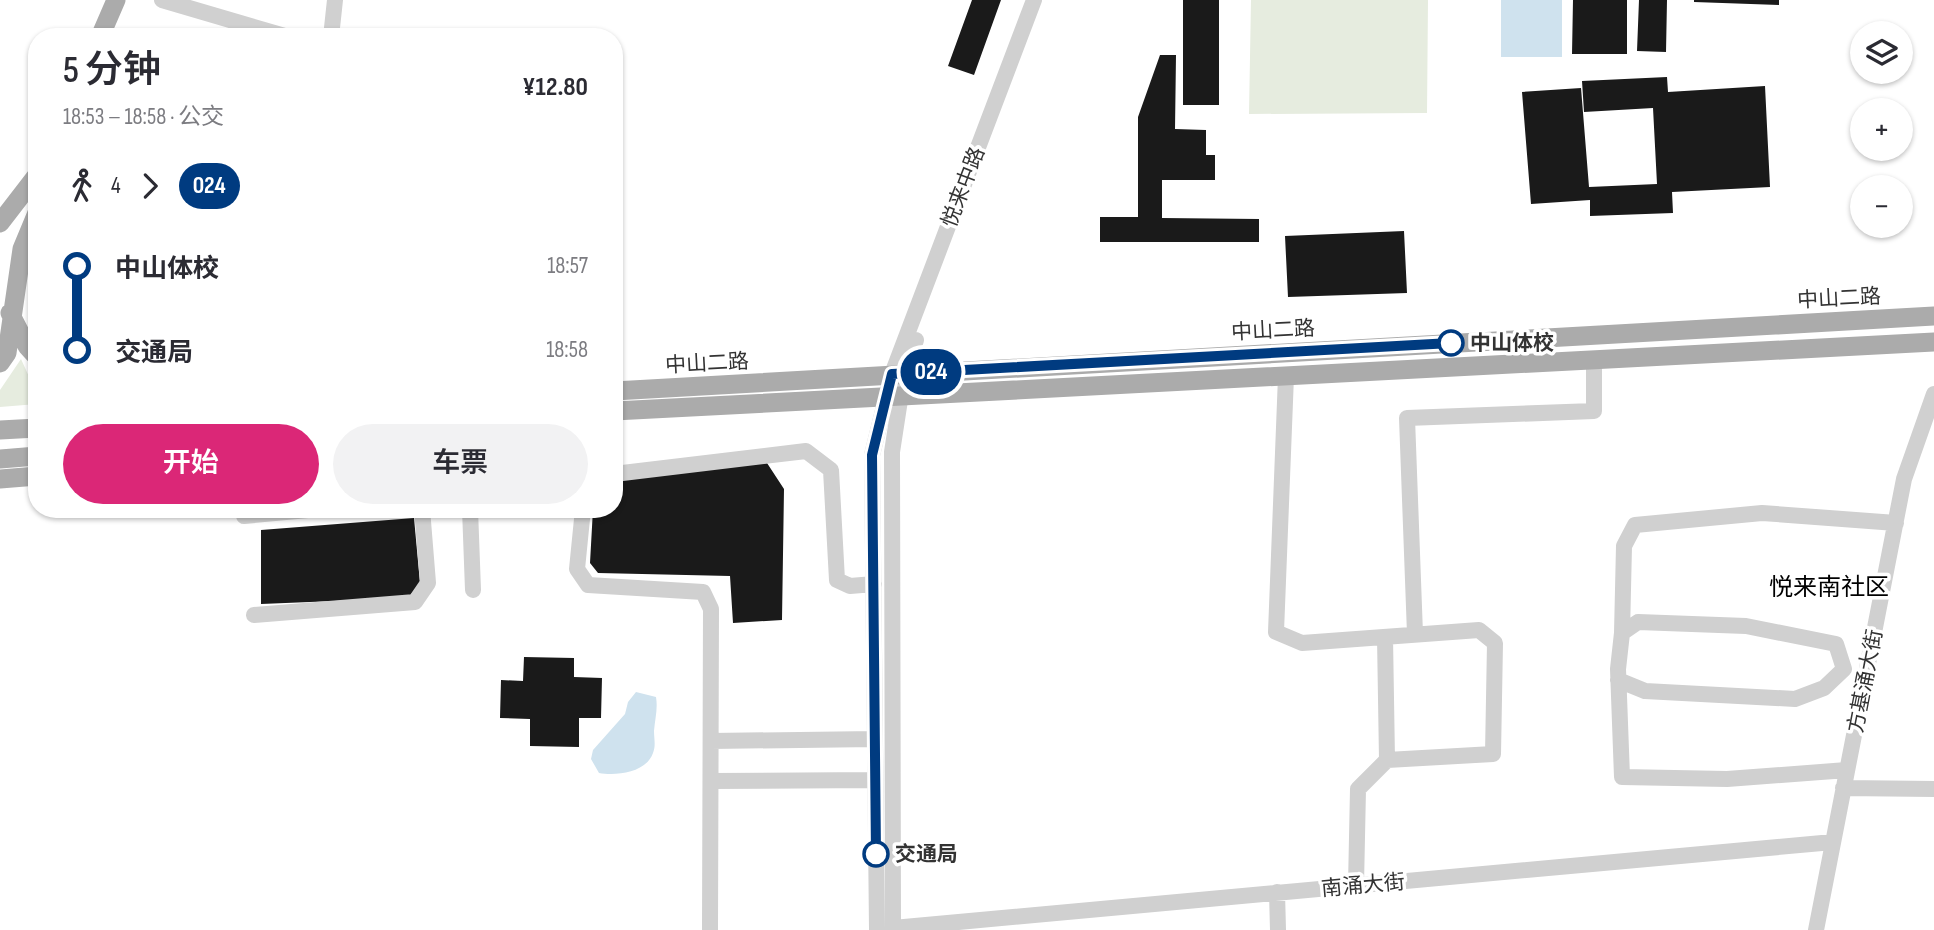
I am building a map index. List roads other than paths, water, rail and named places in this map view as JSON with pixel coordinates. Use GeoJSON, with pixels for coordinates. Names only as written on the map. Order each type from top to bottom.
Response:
{"type":"FeatureCollection","features":[{"type":"Feature","properties":{"kind":"main road"},"geometry":{"type":"LineString","coordinates":[[104,28],[116,0]]}},
{"type":"Feature","properties":{"kind":"main road"},"geometry":{"type":"LineString","coordinates":[[116,28],[128,0]]}},
{"type":"Feature","properties":{"kind":"main road"},"geometry":{"type":"LineString","coordinates":[[0,223],[28,187]]}},
{"type":"Feature","properties":{"kind":"main road"},"geometry":{"type":"LineString","coordinates":[[0,363],[7,353],[6,310],[28,235]]}},
{"type":"Feature","properties":{"kind":"main road"},"geometry":{"type":"LineString","coordinates":[[6,310],[28,347]]}},
{"type":"Feature","properties":{"kind":"main road","name":"中山二路"},"geometry":{"type":"LineString","coordinates":[[623,390],[1934,316]]}},
{"type":"Feature","properties":{"kind":"main road","name":"中山二路"},"geometry":{"type":"LineString","coordinates":[[623,411],[1934,342]]}},
{"type":"Feature","properties":{"kind":"main road"},"geometry":{"type":"LineString","coordinates":[[0,430],[28,428]]}},
{"type":"Feature","properties":{"kind":"main road"},"geometry":{"type":"LineString","coordinates":[[0,459],[28,457]]}},
{"type":"Feature","properties":{"kind":"main road"},"geometry":{"type":"LineString","coordinates":[[0,479],[28,477]]}},
{"type":"Feature","properties":{"kind":"street"},"geometry":{"type":"LineString","coordinates":[[162,0],[257,28]]}},
{"type":"Feature","properties":{"kind":"street"},"geometry":{"type":"LineString","coordinates":[[332,28],[335,0]]}},
{"type":"Feature","properties":{"kind":"street","name":"悦来中路"},"geometry":{"type":"LineString","coordinates":[[898,374],[1034,0]]}},
{"type":"Feature","properties":{"kind":"street","name":"悦来中路"},"geometry":{"type":"LineString","coordinates":[[898,374],[934,287],[1042,0]]}},
{"type":"Feature","properties":{"kind":"street"},"geometry":{"type":"LineString","coordinates":[[1415,634],[1407,418],[1594,411],[1594,359]]}},
{"type":"Feature","properties":{"kind":"street"},"geometry":{"type":"LineString","coordinates":[[881,929],[875,739],[872,455],[893,397],[898,374]]}},
{"type":"Feature","properties":{"kind":"street"},"geometry":{"type":"LineString","coordinates":[[1286,376],[1276,632],[1302,643],[1479,629],[1495,643],[1493,754],[1387,760],[1358,789],[1356,885]]}},
{"type":"Feature","properties":{"kind":"street","name":"方基涌大街"},"geometry":{"type":"LineString","coordinates":[[1816,930],[1904,480],[1934,394]]}},
{"type":"Feature","properties":{"kind":"street"},"geometry":{"type":"LineString","coordinates":[[881,929],[893,397]]}},
{"type":"Feature","properties":{"kind":"street"},"geometry":{"type":"LineString","coordinates":[[623,473],[806,451],[831,470],[837,580],[850,586],[874,584]]}},
{"type":"Feature","properties":{"kind":"street"},"geometry":{"type":"LineString","coordinates":[[1847,770],[1727,779],[1622,777],[1618,680],[1622,633],[1623,546],[1635,525],[1762,513],[1896,523]]}},
{"type":"Feature","properties":{"kind":"street"},"geometry":{"type":"LineString","coordinates":[[254,615],[415,602],[428,583],[423,518]]}},
{"type":"Feature","properties":{"kind":"street"},"geometry":{"type":"LineString","coordinates":[[470,518],[473,590]]}},
{"type":"Feature","properties":{"kind":"street"},"geometry":{"type":"LineString","coordinates":[[582,518],[577,569],[587,585],[704,592],[711,609],[710,930]]}},
{"type":"Feature","properties":{"kind":"street"},"geometry":{"type":"LineString","coordinates":[[1622,633],[1638,622],[1746,626],[1836,644],[1844,669]]}},
{"type":"Feature","properties":{"kind":"street"},"geometry":{"type":"LineString","coordinates":[[1385,637],[1387,760]]}},
{"type":"Feature","properties":{"kind":"street"},"geometry":{"type":"LineString","coordinates":[[1844,669],[1867,672]]}},
{"type":"Feature","properties":{"kind":"street"},"geometry":{"type":"LineString","coordinates":[[1618,680],[1645,691],[1795,699],[1824,688],[1844,669]]}},
{"type":"Feature","properties":{"kind":"street"},"geometry":{"type":"LineString","coordinates":[[711,741],[875,739]]}},
{"type":"Feature","properties":{"kind":"street"},"geometry":{"type":"LineString","coordinates":[[711,781],[876,780]]}},
{"type":"Feature","properties":{"kind":"street"},"geometry":{"type":"LineString","coordinates":[[1843,788],[1934,789]]}},
{"type":"Feature","properties":{"kind":"street","name":"南涌大街"},"geometry":{"type":"LineString","coordinates":[[881,929],[1832,842]]}},
{"type":"Feature","properties":{"kind":"street"},"geometry":{"type":"LineString","coordinates":[[1277,892],[1278,930]]}},
{"type":"Feature","properties":{"kind":"water"},"geometry":{"type":"Polygon","coordinates":[[[1501,0],[1562,0],[1562,57],[1501,57],[1501,0]]]}},
{"type":"Feature","properties":{"kind":"water"},"geometry":{"type":"Polygon","coordinates":[[[636,692],[656,697],[653,753],[644,765],[630,772],[599,773],[591,759],[593,750],[625,714],[628,702],[636,692]]]}},
{"type":"Feature","properties":{"kind":"place","name":"中山体校"},"geometry":{"type":"Point","coordinates":[1451,343]}},
{"type":"Feature","properties":{"kind":"place","name":"交通局"},"geometry":{"type":"Point","coordinates":[876,854]}},
{"type":"Feature","properties":{"kind":"district","name":"悦来南社区"},"geometry":{"type":"Point","coordinates":[1829,587]}}]}
